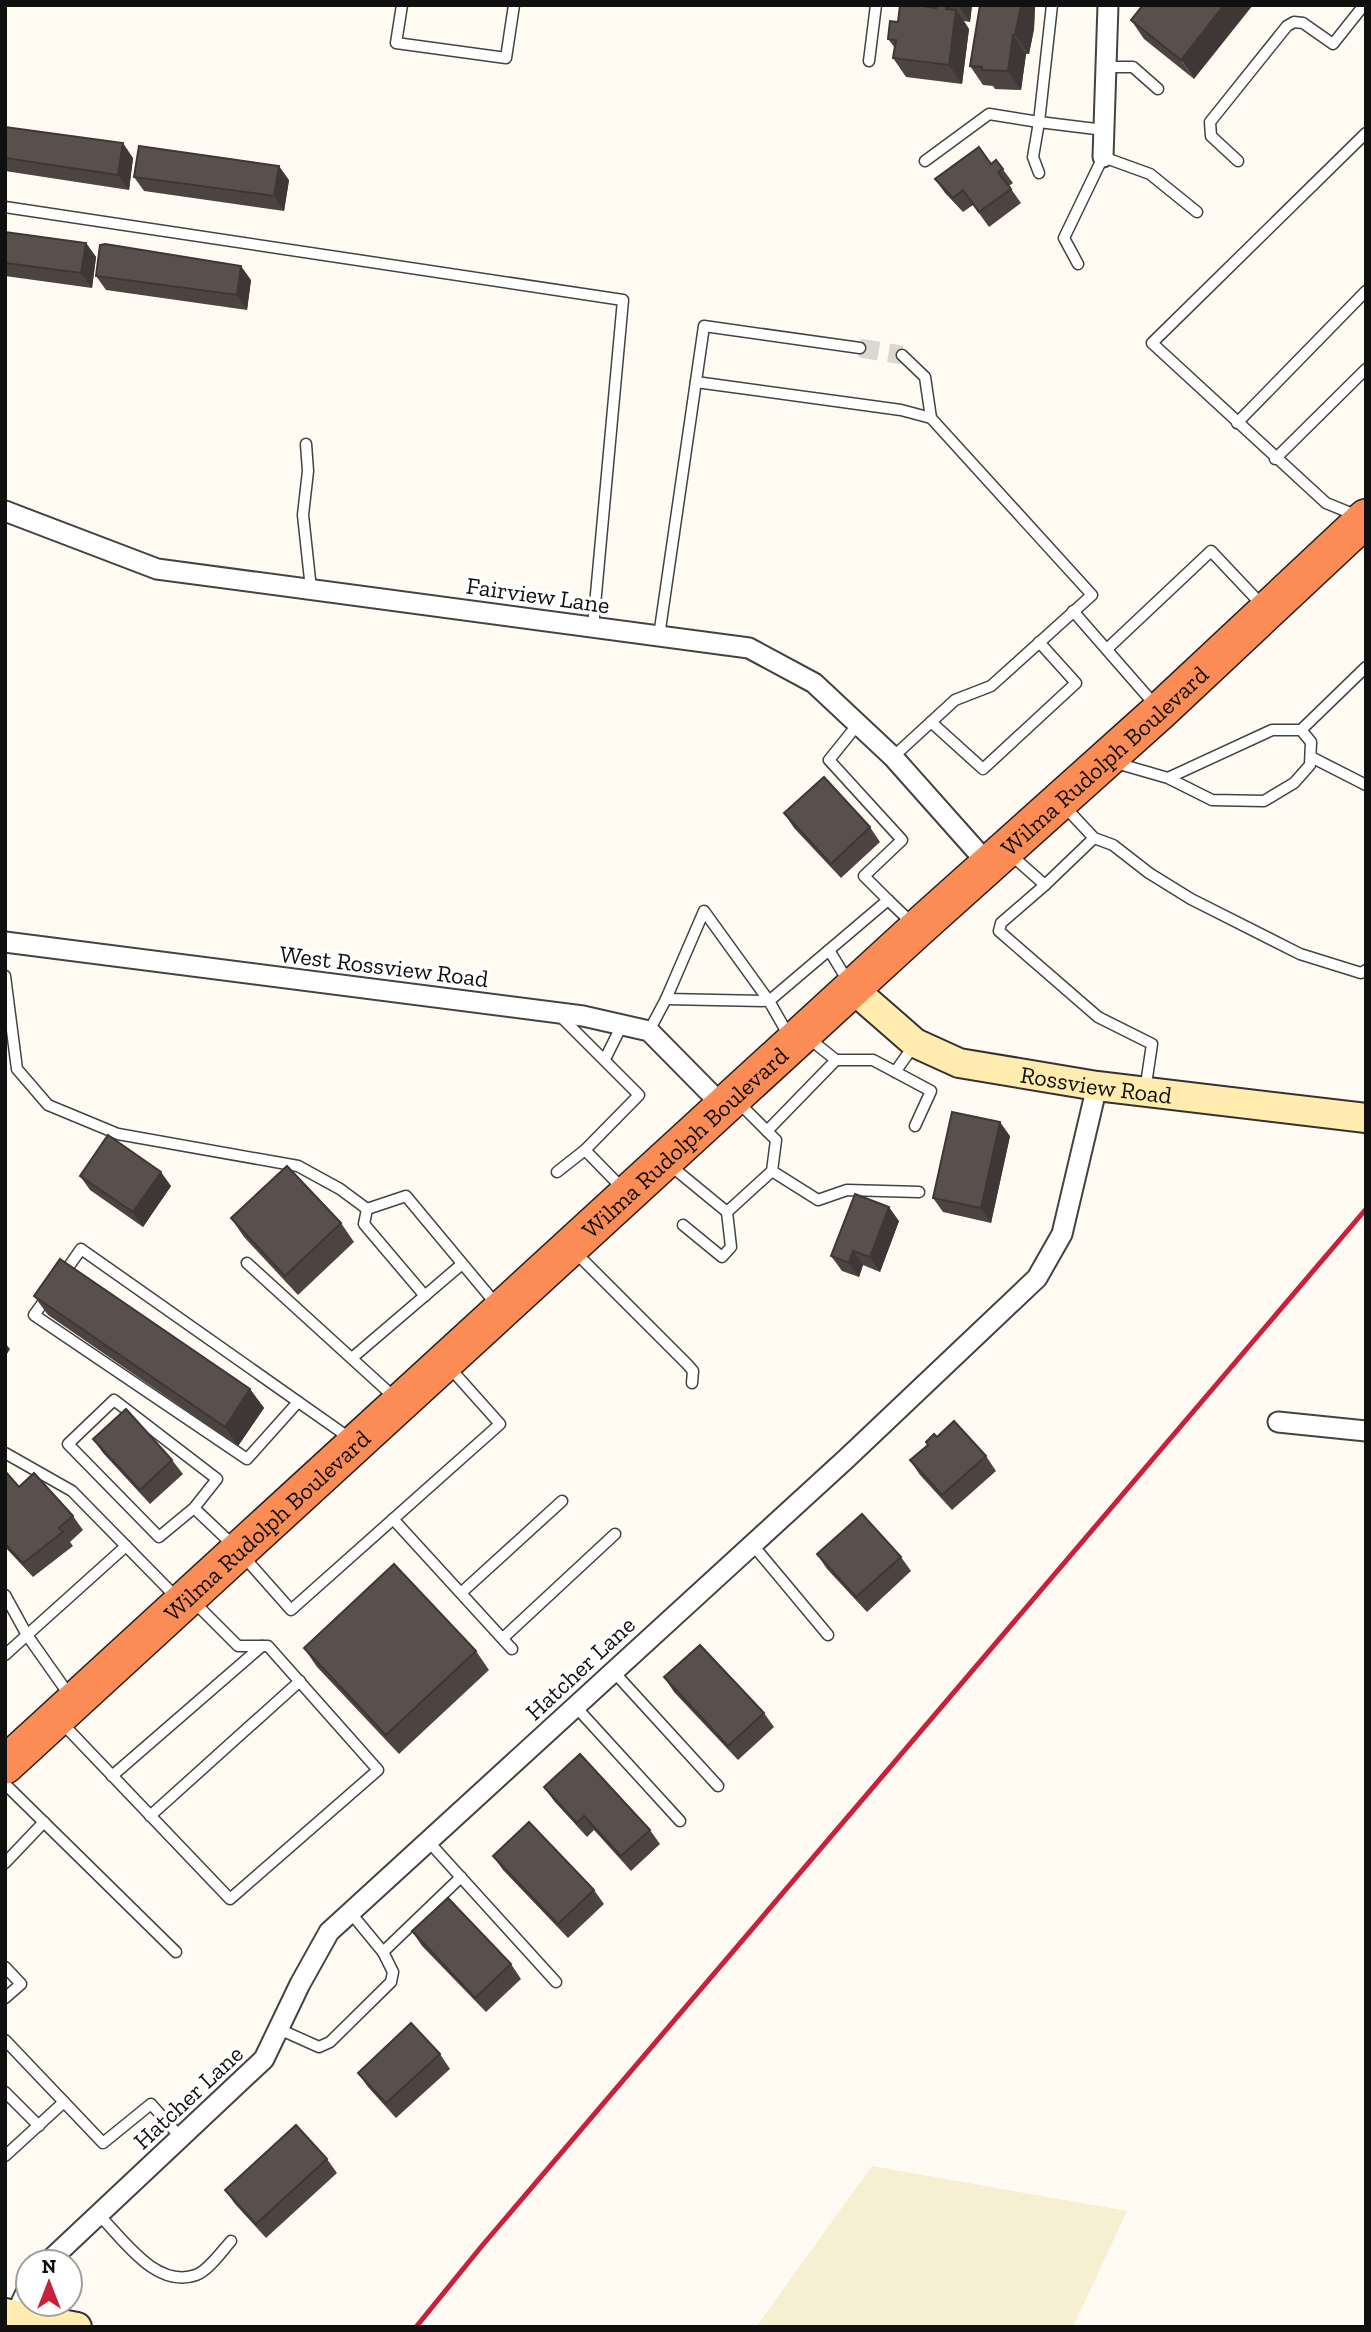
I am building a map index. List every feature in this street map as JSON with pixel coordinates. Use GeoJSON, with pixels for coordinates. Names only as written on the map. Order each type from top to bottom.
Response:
{"type":"FeatureCollection","features":[{"type":"Feature","properties":{"kind":"highway","name":"Wilma Rudolph Boulevard"},"geometry":{"type":"LineString","coordinates":[[6,1767],[852,988],[1160,711],[1365,519]]}},
{"type":"Feature","properties":{"kind":"street"},"geometry":{"type":"LineString","coordinates":[[1102,157],[1108,5]]}},
{"type":"Feature","properties":{"kind":"street","name":"Fairview Lane"},"geometry":{"type":"LineString","coordinates":[[5,511],[157,569],[749,648],[814,683],[998,858]]}},
{"type":"Feature","properties":{"kind":"street","name":"West Rossview Road"},"geometry":{"type":"LineString","coordinates":[[5,942],[556,1013],[649,1031]]}},
{"type":"Feature","properties":{"kind":"street","name":"Rossview Road"},"geometry":{"type":"LineString","coordinates":[[852,988],[915,1043],[959,1063],[1097,1086],[1366,1118]]}},
{"type":"Feature","properties":{"kind":"street"},"geometry":{"type":"LineString","coordinates":[[649,1031],[729,1102]]}},
{"type":"Feature","properties":{"kind":"street","name":"Hatcher Lane"},"geometry":{"type":"LineString","coordinates":[[63,2248],[257,2067],[281,2030],[329,1932],[350,1911],[752,1544],[1037,1278],[1062,1234],[1097,1086]]}},
{"type":"Feature","properties":{"kind":"street"},"geometry":{"type":"LineString","coordinates":[[1278,1422],[1366,1431]]}},
{"type":"Feature","properties":{"kind":"street"},"geometry":{"type":"LineString","coordinates":[[10,2315],[77,2327]]}},
{"type":"Feature","properties":{"kind":"lane"},"geometry":{"type":"LineString","coordinates":[[402,5],[396,43],[506,58],[514,5]]}},
{"type":"Feature","properties":{"kind":"lane"},"geometry":{"type":"LineString","coordinates":[[869,61],[876,5]]}},
{"type":"Feature","properties":{"kind":"lane"},"geometry":{"type":"LineString","coordinates":[[1039,173],[1032,157],[1039,122],[1052,5]]}},
{"type":"Feature","properties":{"kind":"lane"},"geometry":{"type":"LineString","coordinates":[[1238,160],[1211,136],[1210,122],[1287,26],[1294,22],[1303,23],[1333,44],[1364,5]]}},
{"type":"Feature","properties":{"kind":"lane"},"geometry":{"type":"LineString","coordinates":[[1106,67],[1133,67],[1158,89]]}},
{"type":"Feature","properties":{"kind":"lane"},"geometry":{"type":"LineString","coordinates":[[925,162],[989,114],[1104,130]]}},
{"type":"Feature","properties":{"kind":"lane"},"geometry":{"type":"LineString","coordinates":[[1365,519],[1326,503],[1275,459],[1152,343],[1366,134]]}},
{"type":"Feature","properties":{"kind":"lane"},"geometry":{"type":"LineString","coordinates":[[1078,264],[1065,238],[1102,157],[1150,174],[1197,212]]}},
{"type":"Feature","properties":{"kind":"lane"},"geometry":{"type":"LineString","coordinates":[[5,207],[623,300],[593,627]]}},
{"type":"Feature","properties":{"kind":"lane"},"geometry":{"type":"LineString","coordinates":[[1237,423],[1366,291]]}},
{"type":"Feature","properties":{"kind":"lane"},"geometry":{"type":"LineString","coordinates":[[659,636],[704,326],[860,348]]}},
{"type":"Feature","properties":{"kind":"lane"},"geometry":{"type":"LineString","coordinates":[[893,757],[955,700],[991,686],[1092,594],[932,418],[925,377],[902,355]]}},
{"type":"Feature","properties":{"kind":"lane"},"geometry":{"type":"LineString","coordinates":[[1275,459],[1366,369]]}},
{"type":"Feature","properties":{"kind":"lane"},"geometry":{"type":"LineString","coordinates":[[696,382],[901,410],[932,418]]}},
{"type":"Feature","properties":{"kind":"lane"},"geometry":{"type":"LineString","coordinates":[[306,444],[308,471],[303,515],[311,589]]}},
{"type":"Feature","properties":{"kind":"lane"},"geometry":{"type":"LineString","coordinates":[[1107,649],[1211,551],[1268,611]]}},
{"type":"Feature","properties":{"kind":"lane"},"geometry":{"type":"LineString","coordinates":[[1073,611],[1160,711]]}},
{"type":"Feature","properties":{"kind":"lane"},"geometry":{"type":"LineString","coordinates":[[931,722],[983,769],[1076,683],[1039,642]]}},
{"type":"Feature","properties":{"kind":"lane"},"geometry":{"type":"LineString","coordinates":[[1168,778],[1272,730],[1301,730],[1366,667]]}},
{"type":"Feature","properties":{"kind":"lane"},"geometry":{"type":"LineString","coordinates":[[858,723],[829,760],[902,840],[864,876],[918,928]]}},
{"type":"Feature","properties":{"kind":"lane"},"geometry":{"type":"LineString","coordinates":[[1105,760],[1168,778],[1212,800],[1264,801],[1294,783],[1310,765],[1311,742],[1301,730]]}},
{"type":"Feature","properties":{"kind":"lane"},"geometry":{"type":"LineString","coordinates":[[1311,757],[1366,785]]}},
{"type":"Feature","properties":{"kind":"lane"},"geometry":{"type":"LineString","coordinates":[[1060,801],[1094,838],[1113,845],[1149,873],[1191,899],[1300,954],[1361,973],[1366,970]]}},
{"type":"Feature","properties":{"kind":"lane"},"geometry":{"type":"LineString","coordinates":[[1094,838],[1001,923],[999,931],[1098,1017],[1152,1044],[1144,1092]]}},
{"type":"Feature","properties":{"kind":"lane"},"geometry":{"type":"LineString","coordinates":[[998,858],[1045,885]]}},
{"type":"Feature","properties":{"kind":"lane"},"geometry":{"type":"LineString","coordinates":[[666,999],[769,1000],[888,900]]}},
{"type":"Feature","properties":{"kind":"lane"},"geometry":{"type":"LineString","coordinates":[[649,1031],[666,999],[704,911],[798,1038],[836,1060],[873,1060],[931,1091],[915,1126]]}},
{"type":"Feature","properties":{"kind":"lane"},"geometry":{"type":"LineString","coordinates":[[829,950],[852,988]]}},
{"type":"Feature","properties":{"kind":"lane"},"geometry":{"type":"LineString","coordinates":[[5,976],[17,1069],[48,1105],[118,1135],[298,1166],[340,1189],[367,1209]]}},
{"type":"Feature","properties":{"kind":"lane"},"geometry":{"type":"LineString","coordinates":[[556,1013],[639,1095],[584,1150],[557,1172]]}},
{"type":"Feature","properties":{"kind":"lane"},"geometry":{"type":"LineString","coordinates":[[605,1059],[622,1025]]}},
{"type":"Feature","properties":{"kind":"lane"},"geometry":{"type":"LineString","coordinates":[[895,1072],[915,1043]]}},
{"type":"Feature","properties":{"kind":"lane"},"geometry":{"type":"LineString","coordinates":[[767,1131],[836,1060]]}},
{"type":"Feature","properties":{"kind":"lane"},"geometry":{"type":"LineString","coordinates":[[727,1212],[772,1171],[776,1140],[729,1102]]}},
{"type":"Feature","properties":{"kind":"lane"},"geometry":{"type":"LineString","coordinates":[[584,1150],[628,1195]]}},
{"type":"Feature","properties":{"kind":"lane"},"geometry":{"type":"LineString","coordinates":[[665,1161],[727,1212],[731,1247],[722,1258],[683,1226]]}},
{"type":"Feature","properties":{"kind":"lane"},"geometry":{"type":"LineString","coordinates":[[772,1171],[818,1200],[847,1190],[919,1192]]}},
{"type":"Feature","properties":{"kind":"lane"},"geometry":{"type":"LineString","coordinates":[[367,1209],[406,1196],[501,1311]]}},
{"type":"Feature","properties":{"kind":"lane"},"geometry":{"type":"LineString","coordinates":[[367,1209],[364,1224],[425,1296]]}},
{"type":"Feature","properties":{"kind":"lane"},"geometry":{"type":"LineString","coordinates":[[571,1248],[688,1364],[693,1371],[692,1383]]}},
{"type":"Feature","properties":{"kind":"lane"},"geometry":{"type":"LineString","coordinates":[[298,1402],[247,1459],[34,1315],[81,1249],[358,1444]]}},
{"type":"Feature","properties":{"kind":"lane"},"geometry":{"type":"LineString","coordinates":[[247,1263],[401,1403]]}},
{"type":"Feature","properties":{"kind":"lane"},"geometry":{"type":"LineString","coordinates":[[352,1358],[462,1264]]}},
{"type":"Feature","properties":{"kind":"lane"},"geometry":{"type":"LineString","coordinates":[[194,1508],[239,1552],[290,1610],[500,1424],[445,1363]]}},
{"type":"Feature","properties":{"kind":"lane"},"geometry":{"type":"LineString","coordinates":[[114,1400],[217,1479],[194,1508],[159,1537],[68,1444],[114,1400]]}},
{"type":"Feature","properties":{"kind":"lane"},"geometry":{"type":"LineString","coordinates":[[5,1453],[72,1491],[126,1546],[238,1646],[268,1646],[378,1770],[230,1899],[112,1776],[66,1710],[5,1595]]}},
{"type":"Feature","properties":{"kind":"lane"},"geometry":{"type":"LineString","coordinates":[[461,1593],[562,1501]]}},
{"type":"Feature","properties":{"kind":"lane"},"geometry":{"type":"LineString","coordinates":[[393,1519],[512,1649]]}},
{"type":"Feature","properties":{"kind":"lane"},"geometry":{"type":"LineString","coordinates":[[503,1638],[615,1534]]}},
{"type":"Feature","properties":{"kind":"lane"},"geometry":{"type":"LineString","coordinates":[[752,1544],[828,1635]]}},
{"type":"Feature","properties":{"kind":"lane"},"geometry":{"type":"LineString","coordinates":[[5,1655],[126,1546]]}},
{"type":"Feature","properties":{"kind":"lane"},"geometry":{"type":"LineString","coordinates":[[112,1776],[262,1646]]}},
{"type":"Feature","properties":{"kind":"lane"},"geometry":{"type":"LineString","coordinates":[[612,1671],[718,1786]]}},
{"type":"Feature","properties":{"kind":"lane"},"geometry":{"type":"LineString","coordinates":[[150,1816],[300,1681]]}},
{"type":"Feature","properties":{"kind":"lane"},"geometry":{"type":"LineString","coordinates":[[574,1706],[680,1821]]}},
{"type":"Feature","properties":{"kind":"lane"},"geometry":{"type":"LineString","coordinates":[[6,1767],[44,1822],[176,1952]]}},
{"type":"Feature","properties":{"kind":"lane"},"geometry":{"type":"LineString","coordinates":[[5,1863],[44,1822]]}},
{"type":"Feature","properties":{"kind":"lane"},"geometry":{"type":"LineString","coordinates":[[428,1840],[556,1982]]}},
{"type":"Feature","properties":{"kind":"lane"},"geometry":{"type":"LineString","coordinates":[[383,1952],[461,1877]]}},
{"type":"Feature","properties":{"kind":"lane"},"geometry":{"type":"LineString","coordinates":[[281,2030],[319,2047],[330,2042],[391,1982],[393,1972],[383,1952],[350,1911]]}},
{"type":"Feature","properties":{"kind":"lane"},"geometry":{"type":"LineString","coordinates":[[5,1967],[21,1984],[5,1998]]}},
{"type":"Feature","properties":{"kind":"lane"},"geometry":{"type":"LineString","coordinates":[[5,2040],[103,2143],[151,2104],[181,2138]]}},
{"type":"Feature","properties":{"kind":"lane"},"geometry":{"type":"LineString","coordinates":[[5,2092],[39,2126]]}},
{"type":"Feature","properties":{"kind":"lane"},"geometry":{"type":"LineString","coordinates":[[5,2156],[64,2102]]}},
{"type":"Feature","properties":{"kind":"lane"},"geometry":{"type":"LineString","coordinates":[[99,2215],[158,2273],[178,2278],[198,2275],[231,2241]]}},
{"type":"Feature","properties":{"kind":"shaded area"},"geometry":{"type":"Polygon","coordinates":[[[872,2166],[1127,2211],[1073,2327],[756,2327],[872,2166]]]}},
{"type":"Feature","properties":{"kind":"building"},"geometry":{"type":"Polygon","coordinates":[[[900,5],[936,8],[937,5],[946,5],[946,9],[956,10],[949,65],[893,58],[896,40],[888,39],[890,21],[898,22],[900,5]]]}},
{"type":"Feature","properties":{"kind":"building"},"geometry":{"type":"Polygon","coordinates":[[[980,5],[1021,5],[1008,71],[982,70],[982,67],[970,66],[980,5]]]}},
{"type":"Feature","properties":{"kind":"building"},"geometry":{"type":"Polygon","coordinates":[[[1143,5],[1224,5],[1181,60],[1131,20],[1143,5]]]}},
{"type":"Feature","properties":{"kind":"building"},"geometry":{"type":"Polygon","coordinates":[[[5,127],[123,143],[118,175],[5,158],[5,127]]]}},
{"type":"Feature","properties":{"kind":"building"},"geometry":{"type":"Polygon","coordinates":[[[139,146],[279,166],[274,196],[134,177],[139,146]]]}},
{"type":"Feature","properties":{"kind":"building"},"geometry":{"type":"Polygon","coordinates":[[[979,147],[991,164],[996,160],[1003,169],[998,172],[1011,189],[979,212],[963,190],[953,198],[935,179],[979,147]]]}},
{"type":"Feature","properties":{"kind":"building"},"geometry":{"type":"Polygon","coordinates":[[[5,232],[86,243],[81,273],[5,263],[5,232]]]}},
{"type":"Feature","properties":{"kind":"building"},"geometry":{"type":"Polygon","coordinates":[[[100,245],[241,266],[237,295],[96,276],[100,245]]]}},
{"type":"Feature","properties":{"kind":"building"},"geometry":{"type":"Polygon","coordinates":[[[824,777],[870,827],[831,864],[784,813],[824,777]]]}},
{"type":"Feature","properties":{"kind":"building"},"geometry":{"type":"Polygon","coordinates":[[[952,1112],[1000,1122],[981,1208],[933,1198],[952,1112]]]}},
{"type":"Feature","properties":{"kind":"building"},"geometry":{"type":"Polygon","coordinates":[[[108,1135],[161,1172],[133,1212],[80,1176],[108,1135]]]}},
{"type":"Feature","properties":{"kind":"building"},"geometry":{"type":"Polygon","coordinates":[[[287,1166],[341,1223],[285,1276],[231,1218],[287,1166]]]}},
{"type":"Feature","properties":{"kind":"building"},"geometry":{"type":"Polygon","coordinates":[[[855,1194],[889,1207],[870,1257],[853,1251],[849,1263],[831,1256],[855,1194]]]}},
{"type":"Feature","properties":{"kind":"building"},"geometry":{"type":"Polygon","coordinates":[[[60,1259],[250,1389],[225,1427],[34,1296],[60,1259]]]}},
{"type":"Feature","properties":{"kind":"building"},"geometry":{"type":"Polygon","coordinates":[[[126,1409],[172,1460],[140,1490],[93,1439],[126,1409]]]}},
{"type":"Feature","properties":{"kind":"building"},"geometry":{"type":"Polygon","coordinates":[[[954,1421],[986,1456],[942,1495],[910,1460],[928,1445],[926,1442],[934,1434],[937,1437],[954,1421]]]}},
{"type":"Feature","properties":{"kind":"building"},"geometry":{"type":"Polygon","coordinates":[[[5,1471],[19,1487],[34,1473],[73,1516],[59,1528],[63,1532],[23,1563],[5,1544],[5,1471]]]}},
{"type":"Feature","properties":{"kind":"building"},"geometry":{"type":"Polygon","coordinates":[[[862,1514],[901,1557],[856,1597],[817,1554],[862,1514]]]}},
{"type":"Feature","properties":{"kind":"building"},"geometry":{"type":"Polygon","coordinates":[[[394,1564],[476,1651],[386,1735],[304,1648],[394,1564]]]}},
{"type":"Feature","properties":{"kind":"building"},"geometry":{"type":"Polygon","coordinates":[[[700,1645],[764,1713],[728,1746],[664,1677],[700,1645]]]}},
{"type":"Feature","properties":{"kind":"building"},"geometry":{"type":"Polygon","coordinates":[[[580,1754],[650,1830],[621,1856],[584,1816],[577,1823],[544,1787],[580,1754]]]}},
{"type":"Feature","properties":{"kind":"building"},"geometry":{"type":"Polygon","coordinates":[[[529,1822],[594,1890],[558,1924],[493,1856],[529,1822]]]}},
{"type":"Feature","properties":{"kind":"building"},"geometry":{"type":"Polygon","coordinates":[[[448,1898],[511,1964],[475,1998],[412,1931],[448,1898]]]}},
{"type":"Feature","properties":{"kind":"building"},"geometry":{"type":"Polygon","coordinates":[[[411,2023],[440,2054],[386,2103],[358,2073],[411,2023]]]}},
{"type":"Feature","properties":{"kind":"building"},"geometry":{"type":"Polygon","coordinates":[[[296,2125],[327,2159],[256,2224],[225,2190],[296,2125]]]}},
{"type":"Feature","properties":{"kind":"tunnel"},"geometry":{"type":"LineString","coordinates":[[860,348],[902,355]]}},
{"type":"Feature","properties":{"kind":"railway"},"geometry":{"type":"LineString","coordinates":[[416,2327],[481,2247],[1366,1209]]}}]}
